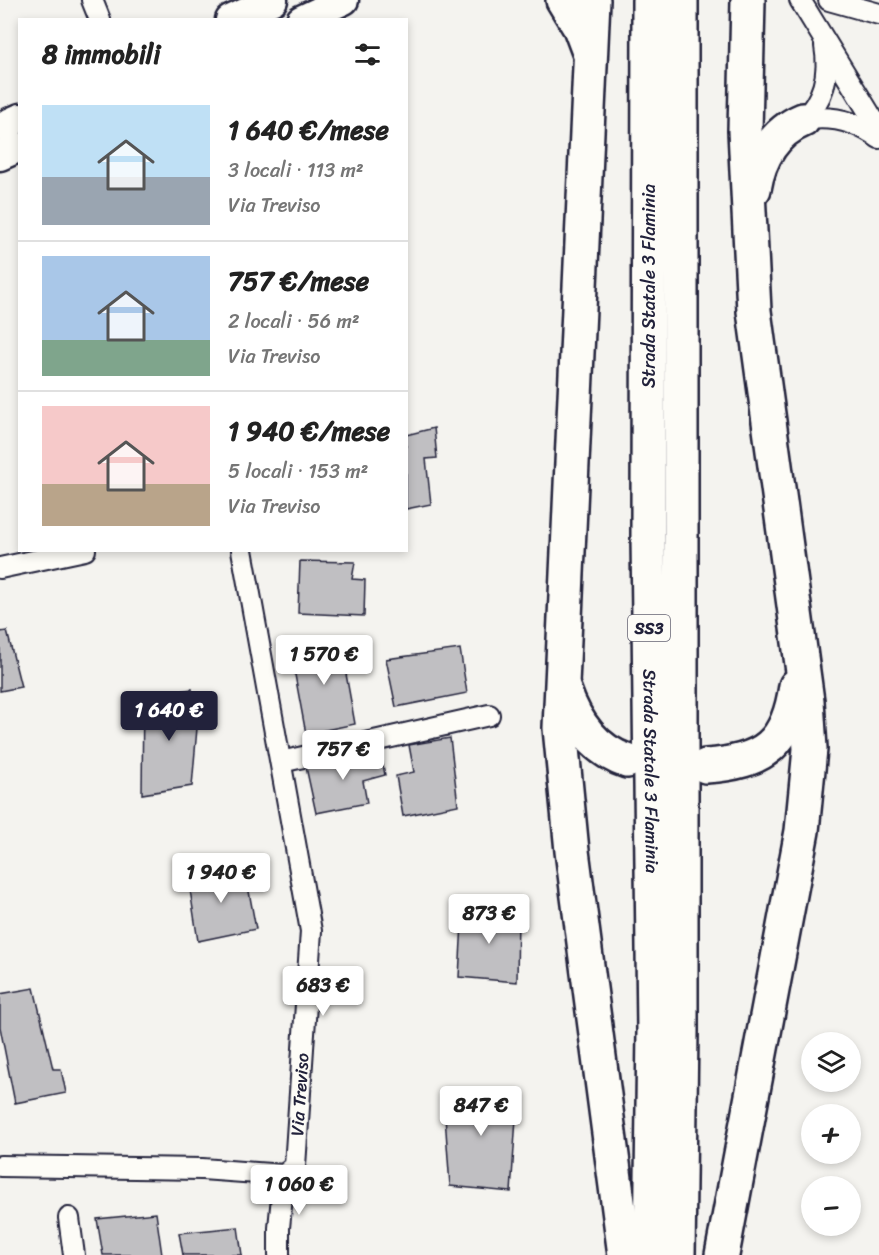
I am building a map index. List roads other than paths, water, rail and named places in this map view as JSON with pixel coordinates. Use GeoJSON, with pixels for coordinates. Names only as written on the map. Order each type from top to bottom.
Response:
{"type":"FeatureCollection","features":[{"type":"Feature","properties":{"kind":"highway"},"geometry":{"type":"LineString","coordinates":[[563,0],[580,28],[591,62]]}},
{"type":"Feature","properties":{"kind":"highway"},"geometry":{"type":"LineString","coordinates":[[593,0],[561,740],[571,840],[626,1255]]}},
{"type":"Feature","properties":{"kind":"highway","name":"Strada Statale 3 Flaminia"},"geometry":{"type":"LineString","coordinates":[[649,0],[648,536],[654,1031],[651,1255]]}},
{"type":"Feature","properties":{"kind":"highway","name":"Strada Statale 3 Flaminia"},"geometry":{"type":"LineString","coordinates":[[678,1255],[681,1031],[681,0]]}},
{"type":"Feature","properties":{"kind":"highway"},"geometry":{"type":"LineString","coordinates":[[722,1255],[802,831],[810,736],[754,311],[745,131],[748,0]]}},
{"type":"Feature","properties":{"kind":"highway"},"geometry":{"type":"LineString","coordinates":[[749,233],[756,182],[767,150],[780,134],[803,120]]}},
{"type":"Feature","properties":{"kind":"highway"},"geometry":{"type":"LineString","coordinates":[[706,765],[733,763],[752,757],[782,734],[788,725],[794,703],[800,655]]}},
{"type":"Feature","properties":{"kind":"highway"},"geometry":{"type":"LineString","coordinates":[[563,686],[570,708],[589,737],[597,746],[627,761]]}},
{"type":"Feature","properties":{"kind":"main road"},"geometry":{"type":"LineString","coordinates":[[234,18],[273,0]]}},
{"type":"Feature","properties":{"kind":"main road"},"geometry":{"type":"LineString","coordinates":[[305,18],[344,0]]}},
{"type":"Feature","properties":{"kind":"main road"},"geometry":{"type":"LineString","coordinates":[[0,127],[18,119]]}},
{"type":"Feature","properties":{"kind":"main road"},"geometry":{"type":"LineString","coordinates":[[0,156],[18,148]]}},
{"type":"Feature","properties":{"kind":"street"},"geometry":{"type":"LineString","coordinates":[[92,0],[99,18]]}},
{"type":"Feature","properties":{"kind":"street"},"geometry":{"type":"LineString","coordinates":[[800,0],[879,129]]}},
{"type":"Feature","properties":{"kind":"street"},"geometry":{"type":"LineString","coordinates":[[829,0],[879,14]]}},
{"type":"Feature","properties":{"kind":"street"},"geometry":{"type":"LineString","coordinates":[[803,120],[817,104],[825,85],[827,58],[824,42]]}},
{"type":"Feature","properties":{"kind":"street"},"geometry":{"type":"LineString","coordinates":[[803,120],[829,118],[843,120],[868,129],[879,138]]}},
{"type":"Feature","properties":{"kind":"street"},"geometry":{"type":"LineString","coordinates":[[0,568],[76,552]]}},
{"type":"Feature","properties":{"kind":"street","name":"Via Treviso"},"geometry":{"type":"LineString","coordinates":[[242,552],[311,931],[295,1166],[284,1175]]}},
{"type":"Feature","properties":{"kind":"street"},"geometry":{"type":"LineString","coordinates":[[281,762],[489,715]]}},
{"type":"Feature","properties":{"kind":"street"},"geometry":{"type":"LineString","coordinates":[[0,1166],[202,1169],[284,1175],[279,1255]]}},
{"type":"Feature","properties":{"kind":"street"},"geometry":{"type":"LineString","coordinates":[[69,1218],[74,1255]]}}]}
